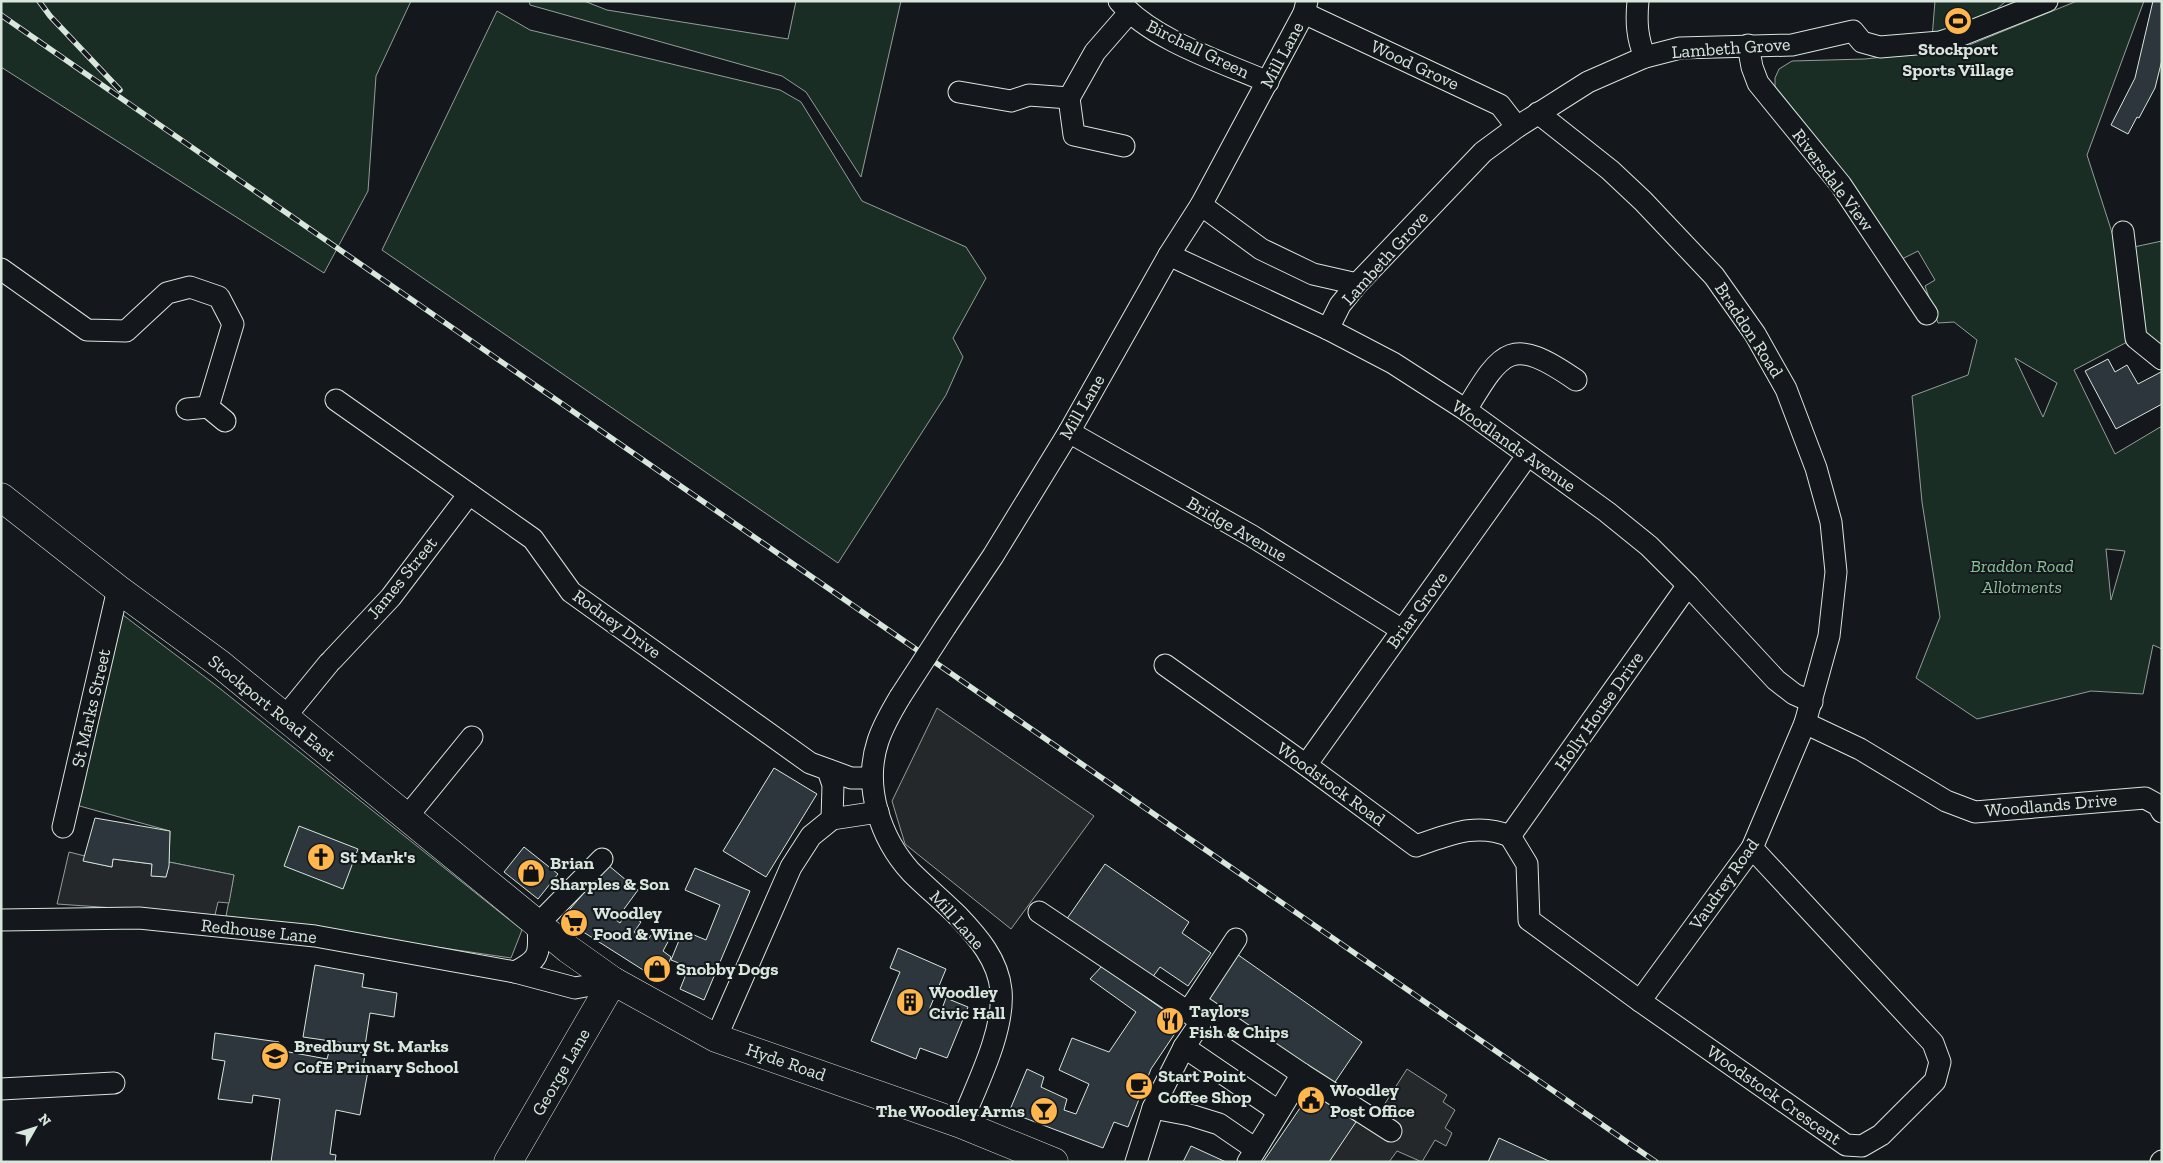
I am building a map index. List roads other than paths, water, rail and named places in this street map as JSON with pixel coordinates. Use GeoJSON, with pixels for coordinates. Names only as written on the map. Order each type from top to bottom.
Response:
{"type":"FeatureCollection","features":[{"type":"Feature","properties":{"kind":"main road","name":"Stockport Road East"},"geometry":{"type":"LineString","coordinates":[[1,497],[118,589],[220,664],[538,924]]}},
{"type":"Feature","properties":{"kind":"main road","name":"Hyde Road"},"geometry":{"type":"LineString","coordinates":[[538,924],[613,981],[716,1038],[960,1124],[1054,1162]]}},
{"type":"Feature","properties":{"kind":"main road","name":"George Lane"},"geometry":{"type":"LineString","coordinates":[[514,1160],[613,981]]}},
{"type":"Feature","properties":{"kind":"street"},"geometry":{"type":"LineString","coordinates":[[1638,1],[1636,22],[1638,40],[1646,57]]}},
{"type":"Feature","properties":{"kind":"street","name":"Lambeth Grove"},"geometry":{"type":"LineString","coordinates":[[1328,329],[1340,305],[1357,284],[1483,152],[1538,113],[1588,82],[1646,57],[1680,48],[1792,45],[1853,31],[1862,42],[1880,47],[1940,42],[2047,1]]}},
{"type":"Feature","properties":{"kind":"street","name":"Birchall Green"},"geometry":{"type":"LineString","coordinates":[[1069,98],[1095,52],[1124,7],[1165,36],[1268,82]]}},
{"type":"Feature","properties":{"kind":"street","name":"Mill Lane"},"geometry":{"type":"LineString","coordinates":[[960,1124],[1000,1023],[1001,990],[993,961],[976,935],[906,865],[890,846],[878,812],[871,778],[877,743],[885,722],[900,697],[992,556],[1069,432],[1169,255],[1201,205],[1268,82],[1305,7]]}},
{"type":"Feature","properties":{"kind":"street","name":"Wood Grove"},"geometry":{"type":"LineString","coordinates":[[1305,7],[1500,105],[1517,127]]}},
{"type":"Feature","properties":{"kind":"street","name":"Riversdale View"},"geometry":{"type":"LineString","coordinates":[[1748,45],[1752,67],[1758,84],[1841,186],[1927,314]]}},
{"type":"Feature","properties":{"kind":"street"},"geometry":{"type":"LineString","coordinates":[[959,92],[1011,101],[1029,95],[1069,98],[1074,135],[1124,146]]}},
{"type":"Feature","properties":{"kind":"street","name":"Braddon Road"},"geometry":{"type":"LineString","coordinates":[[1538,113],[1610,170],[1643,201],[1714,276],[1755,334],[1786,389],[1816,468],[1831,522],[1836,572],[1829,636],[1812,702]]}},
{"type":"Feature","properties":{"kind":"street"},"geometry":{"type":"LineString","coordinates":[[1201,205],[1261,249],[1313,274],[1357,284]]}},
{"type":"Feature","properties":{"kind":"street"},"geometry":{"type":"LineString","coordinates":[[2123,232],[2136,338],[2162,359]]}},
{"type":"Feature","properties":{"kind":"street","name":"Woodlands Avenue"},"geometry":{"type":"LineString","coordinates":[[1169,255],[1328,329],[1393,363],[1466,410],[1527,456],[1607,512],[1649,546],[1776,680],[1794,694],[1812,702]]}},
{"type":"Feature","properties":{"kind":"street"},"geometry":{"type":"LineString","coordinates":[[1,269],[87,330],[126,331],[167,293],[190,287],[219,297],[233,324],[198,408],[225,421]]}},
{"type":"Feature","properties":{"kind":"street"},"geometry":{"type":"LineString","coordinates":[[1466,410],[1495,365],[1515,354],[1530,354],[1550,362],[1576,380]]}},
{"type":"Feature","properties":{"kind":"street","name":"Rodney Drive"},"geometry":{"type":"LineString","coordinates":[[336,400],[533,539],[571,592],[810,764],[851,778],[871,778]]}},
{"type":"Feature","properties":{"kind":"street","name":"Bridge Avenue"},"geometry":{"type":"LineString","coordinates":[[1069,432],[1252,536],[1402,630]]}},
{"type":"Feature","properties":{"kind":"street","name":"Briar Grove"},"geometry":{"type":"LineString","coordinates":[[1306,765],[1527,456]]}},
{"type":"Feature","properties":{"kind":"street","name":"James Street"},"geometry":{"type":"LineString","coordinates":[[284,718],[331,662],[391,597],[469,494]]}},
{"type":"Feature","properties":{"kind":"street","name":"Holly House Drive"},"geometry":{"type":"LineString","coordinates":[[1510,836],[1688,585]]}},
{"type":"Feature","properties":{"kind":"street","name":"St Marks Street"},"geometry":{"type":"LineString","coordinates":[[63,827],[118,589]]}},
{"type":"Feature","properties":{"kind":"street","name":"Woodstock Road"},"geometry":{"type":"LineString","coordinates":[[1165,665],[1416,846],[1464,830],[1496,830],[1510,836]]}},
{"type":"Feature","properties":{"kind":"street","name":"Vaudrey Road"},"geometry":{"type":"LineString","coordinates":[[1640,1001],[1752,848],[1805,723],[1812,702]]}},
{"type":"Feature","properties":{"kind":"street","name":"Woodlands Drive"},"geometry":{"type":"LineString","coordinates":[[1805,723],[1860,749],[1946,800],[1975,812],[2145,798],[2158,805],[2162,812]]}},
{"type":"Feature","properties":{"kind":"street"},"geometry":{"type":"LineString","coordinates":[[406,818],[472,738]]}},
{"type":"Feature","properties":{"kind":"street"},"geometry":{"type":"LineString","coordinates":[[828,770],[833,784],[832,819]]}},
{"type":"Feature","properties":{"kind":"street"},"geometry":{"type":"LineString","coordinates":[[716,1038],[791,867],[811,836],[832,819],[878,812]]}},
{"type":"Feature","properties":{"kind":"street","name":"Woodstock Crescent"},"geometry":{"type":"LineString","coordinates":[[1510,836],[1527,864],[1529,920],[1640,1001],[1846,1145],[1862,1146],[1881,1135],[1935,1081],[1940,1062],[1933,1043],[1752,848]]}},
{"type":"Feature","properties":{"kind":"street"},"geometry":{"type":"LineString","coordinates":[[515,972],[530,964],[539,952],[538,924],[602,859]]}},
{"type":"Feature","properties":{"kind":"street"},"geometry":{"type":"LineString","coordinates":[[1039,912],[1391,1131]]}},
{"type":"Feature","properties":{"kind":"street","name":"Redhouse Lane"},"geometry":{"type":"LineString","coordinates":[[1,920],[139,918],[315,936],[515,972],[576,988],[613,981]]}},
{"type":"Feature","properties":{"kind":"street"},"geometry":{"type":"LineString","coordinates":[[1192,1007],[1236,939]]}},
{"type":"Feature","properties":{"kind":"street"},"geometry":{"type":"LineString","coordinates":[[1136,1162],[1153,1108],[1184,1047],[1201,1022],[1192,1007]]}},
{"type":"Feature","properties":{"kind":"street"},"geometry":{"type":"LineString","coordinates":[[1184,1047],[1278,1110]]}},
{"type":"Feature","properties":{"kind":"street"},"geometry":{"type":"LineString","coordinates":[[1153,1108],[1190,1115],[1219,1124],[1251,1155],[1302,1074]]}},
{"type":"Feature","properties":{"kind":"street"},"geometry":{"type":"LineString","coordinates":[[1,1089],[114,1083]]}},
{"type":"Feature","properties":{"kind":"railway"},"geometry":{"type":"LineString","coordinates":[[39,1],[50,16],[120,90]]}},
{"type":"Feature","properties":{"kind":"railway"},"geometry":{"type":"LineString","coordinates":[[1,15],[1656,1162]]}},
{"type":"Feature","properties":{"kind":"place","name":"Stockport Sports Village"},"geometry":{"type":"Point","coordinates":[1958,21]}},
{"type":"Feature","properties":{"kind":"place","name":"St Mark's"},"geometry":{"type":"Point","coordinates":[321,857]}},
{"type":"Feature","properties":{"kind":"place","name":"Brian Sharples & Son"},"geometry":{"type":"Point","coordinates":[531,873]}},
{"type":"Feature","properties":{"kind":"place","name":"Woodley Food & Wine"},"geometry":{"type":"Point","coordinates":[574,923]}},
{"type":"Feature","properties":{"kind":"place","name":"Snobby Dogs"},"geometry":{"type":"Point","coordinates":[657,969]}},
{"type":"Feature","properties":{"kind":"place","name":"Woodley Civic Hall"},"geometry":{"type":"Point","coordinates":[910,1002]}},
{"type":"Feature","properties":{"kind":"place","name":"Taylors Fish & Chips"},"geometry":{"type":"Point","coordinates":[1170,1021]}},
{"type":"Feature","properties":{"kind":"place","name":"Bredbury St. Marks CofE Primary School"},"geometry":{"type":"Point","coordinates":[275,1056]}},
{"type":"Feature","properties":{"kind":"place","name":"Start Point Coffee Shop"},"geometry":{"type":"Point","coordinates":[1139,1086]}},
{"type":"Feature","properties":{"kind":"place","name":"Woodley Post Office"},"geometry":{"type":"Point","coordinates":[1311,1100]}},
{"type":"Feature","properties":{"kind":"place","name":"The Woodley Arms"},"geometry":{"type":"Point","coordinates":[1044,1111]}},
{"type":"Feature","properties":{"kind":"park label","name":"Braddon Road Allotments"},"geometry":{"type":"Point","coordinates":[2022,576]}}]}
